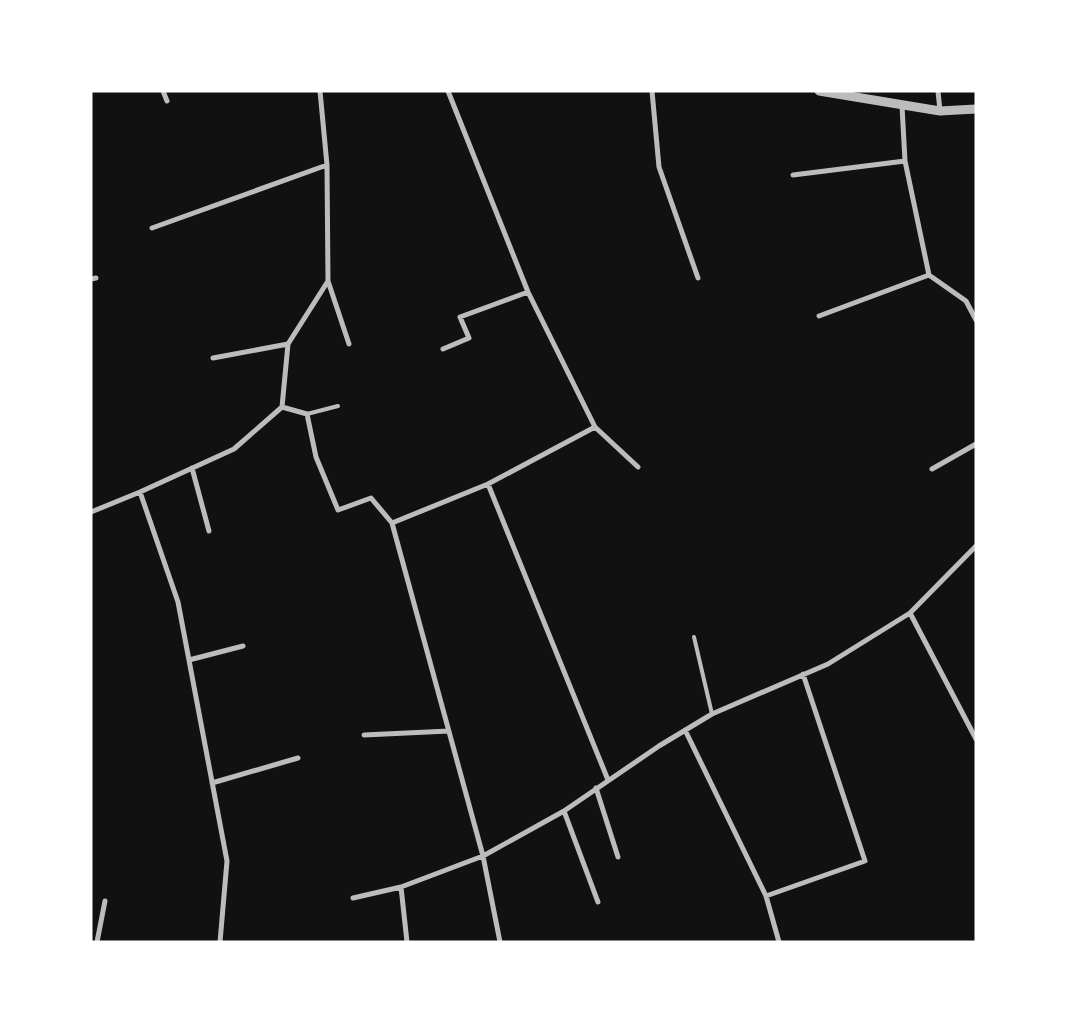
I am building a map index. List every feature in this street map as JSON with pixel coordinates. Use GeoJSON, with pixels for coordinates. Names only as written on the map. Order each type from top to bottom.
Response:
{"type":"FeatureCollection","features":[{"type":"Feature","properties":{"kind":"street"},"geometry":{"type":"LineString","coordinates":[[163,91],[167,101]]}},
{"type":"Feature","properties":{"kind":"street"},"geometry":{"type":"LineString","coordinates":[[320,91],[328,165],[328,281],[348,344]]}},
{"type":"Feature","properties":{"kind":"street"},"geometry":{"type":"LineString","coordinates":[[448,91],[528,292],[596,427],[638,467]]}},
{"type":"Feature","properties":{"kind":"street"},"geometry":{"type":"LineString","coordinates":[[652,91],[659,167],[698,278]]}},
{"type":"Feature","properties":{"kind":"street"},"geometry":{"type":"LineString","coordinates":[[819,91],[940,111],[976,109]]}},
{"type":"Feature","properties":{"kind":"street"},"geometry":{"type":"LineString","coordinates":[[938,91],[940,111]]}},
{"type":"Feature","properties":{"kind":"street"},"geometry":{"type":"LineString","coordinates":[[902,106],[905,161],[929,274],[966,301],[976,320]]}},
{"type":"Feature","properties":{"kind":"street"},"geometry":{"type":"LineString","coordinates":[[792,175],[905,161]]}},
{"type":"Feature","properties":{"kind":"street"},"geometry":{"type":"LineString","coordinates":[[152,228],[328,165]]}},
{"type":"Feature","properties":{"kind":"street"},"geometry":{"type":"LineString","coordinates":[[819,316],[929,274]]}},
{"type":"Feature","properties":{"kind":"street"},"geometry":{"type":"LineString","coordinates":[[91,512],[234,449],[282,407],[288,344],[328,281]]}},
{"type":"Feature","properties":{"kind":"street"},"geometry":{"type":"LineString","coordinates":[[443,349],[469,338],[460,317],[528,292]]}},
{"type":"Feature","properties":{"kind":"street"},"geometry":{"type":"LineString","coordinates":[[213,358],[288,344]]}},
{"type":"Feature","properties":{"kind":"street"},"geometry":{"type":"LineString","coordinates":[[282,407],[307,414],[316,457],[338,510],[371,498],[392,523],[483,856],[500,942]]}},
{"type":"Feature","properties":{"kind":"street"},"geometry":{"type":"LineString","coordinates":[[392,523],[488,484],[596,427]]}},
{"type":"Feature","properties":{"kind":"street"},"geometry":{"type":"LineString","coordinates":[[932,469],[976,444]]}},
{"type":"Feature","properties":{"kind":"street"},"geometry":{"type":"LineString","coordinates":[[192,468],[209,530]]}},
{"type":"Feature","properties":{"kind":"street"},"geometry":{"type":"LineString","coordinates":[[488,484],[608,780]]}},
{"type":"Feature","properties":{"kind":"street"},"geometry":{"type":"LineString","coordinates":[[140,492],[178,602],[228,861],[220,942]]}},
{"type":"Feature","properties":{"kind":"street"},"geometry":{"type":"LineString","coordinates":[[974,548],[976,556]]}},
{"type":"Feature","properties":{"kind":"street"},"geometry":{"type":"LineString","coordinates":[[352,898],[401,887],[483,856],[564,810],[712,714],[828,664],[910,612],[974,548]]}},
{"type":"Feature","properties":{"kind":"street"},"geometry":{"type":"LineString","coordinates":[[910,612],[976,739]]}},
{"type":"Feature","properties":{"kind":"street"},"geometry":{"type":"LineString","coordinates":[[189,660],[243,646]]}},
{"type":"Feature","properties":{"kind":"street"},"geometry":{"type":"LineString","coordinates":[[766,896],[865,861],[803,674]]}},
{"type":"Feature","properties":{"kind":"street"},"geometry":{"type":"LineString","coordinates":[[685,730],[766,896],[779,942]]}},
{"type":"Feature","properties":{"kind":"street"},"geometry":{"type":"LineString","coordinates":[[364,735],[449,731]]}},
{"type":"Feature","properties":{"kind":"street"},"geometry":{"type":"LineString","coordinates":[[212,783],[298,758]]}},
{"type":"Feature","properties":{"kind":"street"},"geometry":{"type":"LineString","coordinates":[[596,788],[618,857]]}},
{"type":"Feature","properties":{"kind":"street"},"geometry":{"type":"LineString","coordinates":[[564,810],[598,902]]}},
{"type":"Feature","properties":{"kind":"street"},"geometry":{"type":"LineString","coordinates":[[401,887],[407,942]]}},
{"type":"Feature","properties":{"kind":"street"},"geometry":{"type":"LineString","coordinates":[[97,942],[104,901]]}},
{"type":"Feature","properties":{"kind":"lane"},"geometry":{"type":"LineString","coordinates":[[307,414],[338,406]]}},
{"type":"Feature","properties":{"kind":"lane"},"geometry":{"type":"LineString","coordinates":[[694,638],[712,714]]}}]}
